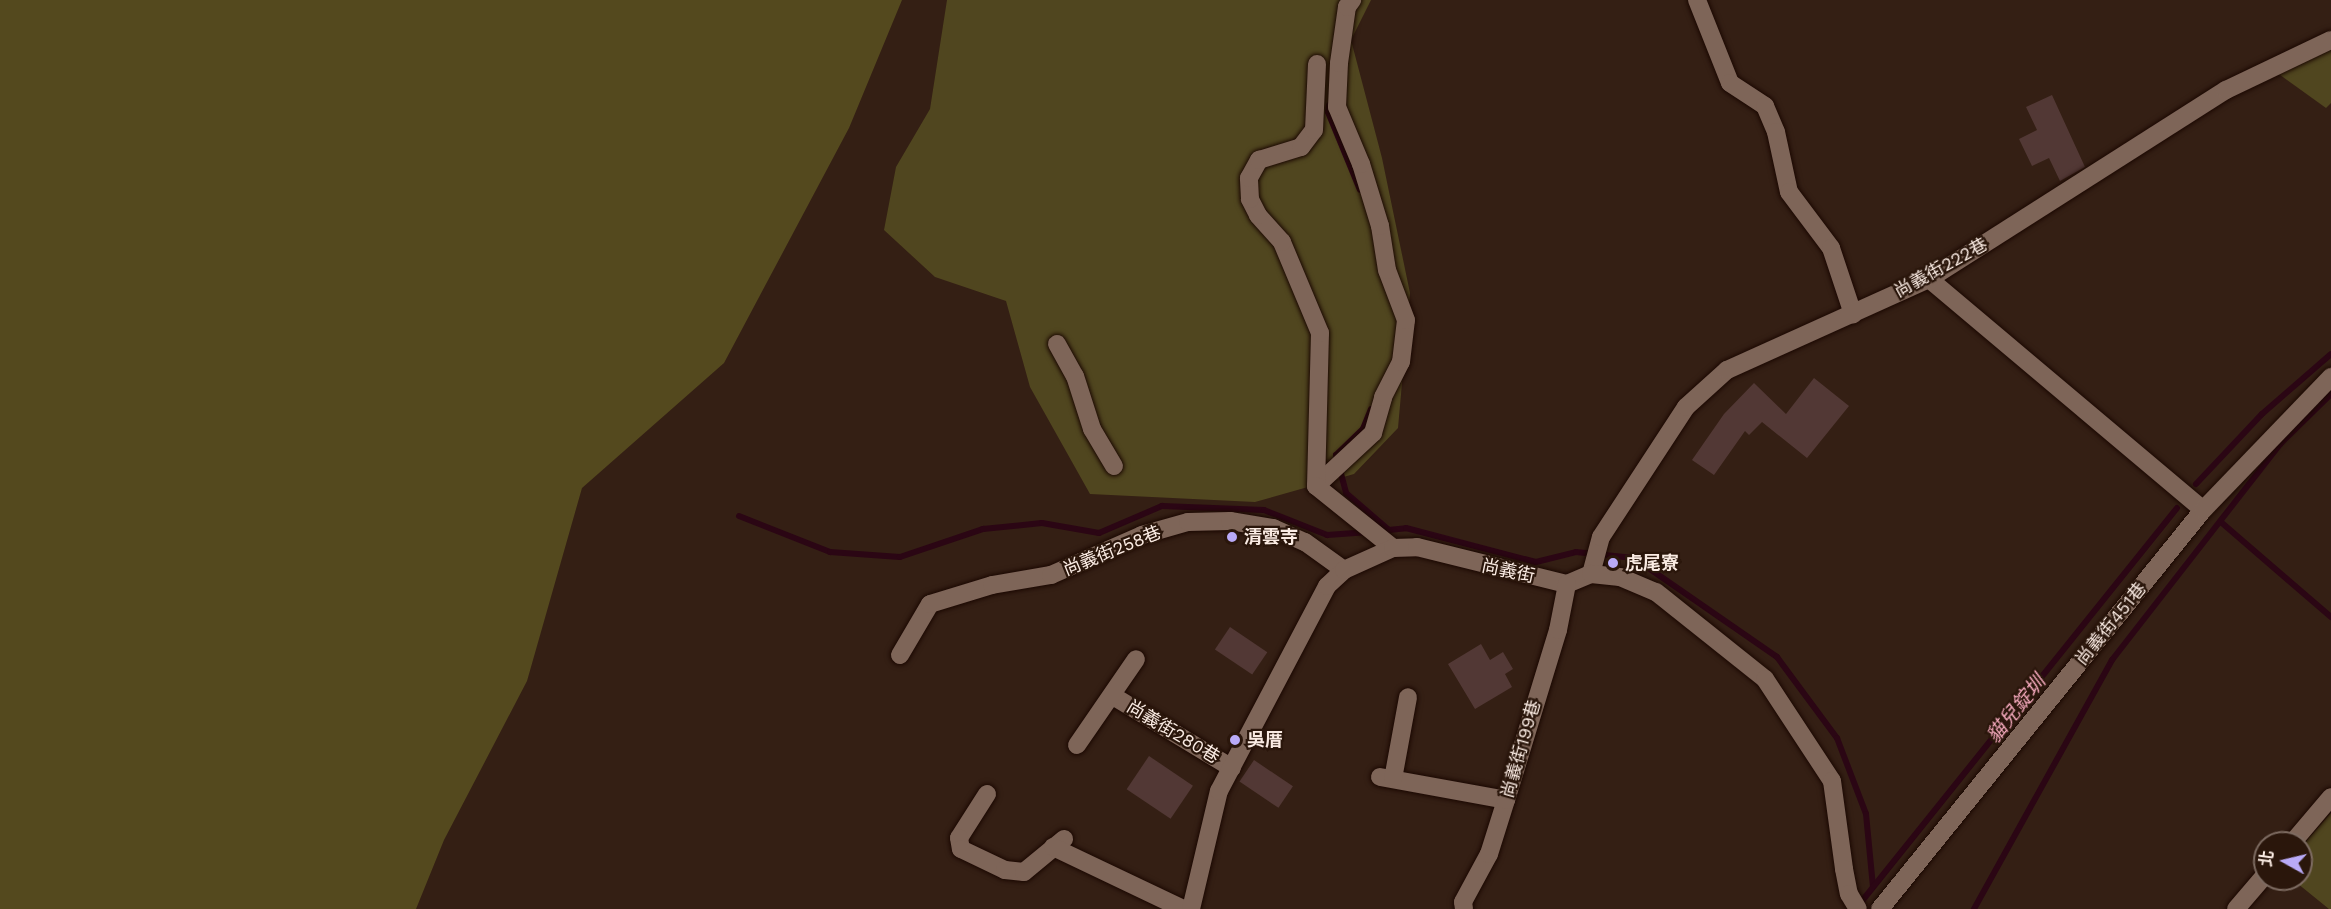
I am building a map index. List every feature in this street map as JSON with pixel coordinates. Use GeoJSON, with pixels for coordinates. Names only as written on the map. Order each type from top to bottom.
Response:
{"type":"FeatureCollection","features":[{"type":"Feature","properties":{"kind":"street"},"geometry":{"type":"LineString","coordinates":[[1316,486],[1373,433],[1383,397],[1401,363],[1406,320],[1388,270],[1380,226],[1362,164],[1337,107],[1339,63],[1347,7],[1352,0]]}},
{"type":"Feature","properties":{"kind":"street"},"geometry":{"type":"LineString","coordinates":[[1697,0],[1730,83],[1765,106],[1776,132],[1789,192],[1831,248],[1853,314]]}},
{"type":"Feature","properties":{"kind":"street","name":"尚義街222巷"},"geometry":{"type":"LineString","coordinates":[[1591,574],[1600,542],[1686,407],[1727,370],[1929,279],[2226,90],[2331,40]]}},
{"type":"Feature","properties":{"kind":"street"},"geometry":{"type":"LineString","coordinates":[[1316,486],[1320,333],[1304,302],[1282,242],[1258,215],[1250,199],[1249,178],[1259,160],[1301,147],[1314,130],[1317,64]]}},
{"type":"Feature","properties":{"kind":"street"},"geometry":{"type":"LineString","coordinates":[[1929,279],[2203,510]]}},
{"type":"Feature","properties":{"kind":"street"},"geometry":{"type":"LineString","coordinates":[[1057,344],[1075,376],[1092,429],[1114,466]]}},
{"type":"Feature","properties":{"kind":"street","name":"尚義街451巷"},"geometry":{"type":"LineString","coordinates":[[1880,909],[2203,510],[2331,377]]}},
{"type":"Feature","properties":{"kind":"street"},"geometry":{"type":"LineString","coordinates":[[1316,486],[1389,545]]}},
{"type":"Feature","properties":{"kind":"street","name":"尚義街258巷"},"geometry":{"type":"LineString","coordinates":[[900,655],[930,604],[964,592],[1051,575],[1142,536],[1188,522],[1230,520],[1273,528],[1305,542],[1344,570]]}},
{"type":"Feature","properties":{"kind":"street","name":"尚義街"},"geometry":{"type":"LineString","coordinates":[[1191,909],[1219,791],[1327,586],[1344,570],[1389,545],[1417,547],[1567,584]]}},
{"type":"Feature","properties":{"kind":"street"},"geometry":{"type":"LineString","coordinates":[[1567,584],[1591,574],[1620,576],[1656,592],[1765,678],[1832,780],[1854,901]]}},
{"type":"Feature","properties":{"kind":"street","name":"尚義街199巷"},"geometry":{"type":"LineString","coordinates":[[1464,909],[1463,902],[1490,854],[1558,630],[1567,584]]}},
{"type":"Feature","properties":{"kind":"street"},"geometry":{"type":"LineString","coordinates":[[1077,745],[1113,696],[1136,659]]}},
{"type":"Feature","properties":{"kind":"street","name":"尚義街280巷"},"geometry":{"type":"LineString","coordinates":[[1113,696],[1232,768]]}},
{"type":"Feature","properties":{"kind":"street"},"geometry":{"type":"LineString","coordinates":[[1408,697],[1387,778],[1506,800]]}},
{"type":"Feature","properties":{"kind":"street"},"geometry":{"type":"LineString","coordinates":[[987,794],[959,838],[961,849],[1005,870],[1024,872],[1059,843],[1183,909]]}},
{"type":"Feature","properties":{"kind":"street"},"geometry":{"type":"LineString","coordinates":[[2302,831],[2331,797]]}},
{"type":"Feature","properties":{"kind":"street"},"geometry":{"type":"LineString","coordinates":[[2236,909],[2253,888]]}},
{"type":"Feature","properties":{"kind":"shaded area"},"geometry":{"type":"Polygon","coordinates":[[[0,0],[902,0],[849,128],[724,363],[582,488],[527,681],[444,840],[416,909],[0,909],[0,0]]]}},
{"type":"Feature","properties":{"kind":"shaded area"},"geometry":{"type":"Polygon","coordinates":[[[947,0],[1371,0],[1351,40],[1382,158],[1410,293],[1398,428],[1354,474],[1255,502],[1090,494],[1030,387],[1006,301],[935,277],[884,230],[896,167],[930,109],[947,0]]]}},
{"type":"Feature","properties":{"kind":"shaded area"},"geometry":{"type":"Polygon","coordinates":[[[2331,44],[2331,103],[2326,108],[2276,72],[2331,44]]]}},
{"type":"Feature","properties":{"kind":"shaded area"},"geometry":{"type":"Polygon","coordinates":[[[2331,813],[2331,909],[2307,891],[2313,891],[2313,833],[2331,813]]]}},
{"type":"Feature","properties":{"kind":"building"},"geometry":{"type":"Polygon","coordinates":[[[2052,95],[2085,167],[2060,181],[2049,158],[2032,166],[2019,139],[2037,130],[2026,107],[2052,95]]]}},
{"type":"Feature","properties":{"kind":"building"},"geometry":{"type":"Polygon","coordinates":[[[1814,378],[1849,406],[1807,458],[1762,422],[1749,435],[1745,431],[1714,475],[1692,460],[1724,414],[1754,383],[1786,414],[1814,378]]]}},
{"type":"Feature","properties":{"kind":"building"},"geometry":{"type":"Polygon","coordinates":[[[1230,627],[1267,652],[1252,675],[1215,649],[1230,627]]]}},
{"type":"Feature","properties":{"kind":"building"},"geometry":{"type":"Polygon","coordinates":[[[1481,644],[1490,660],[1503,652],[1513,669],[1505,674],[1512,687],[1475,709],[1448,664],[1481,644]]]}},
{"type":"Feature","properties":{"kind":"building"},"geometry":{"type":"Polygon","coordinates":[[[1149,756],[1193,786],[1171,819],[1127,789],[1149,756]]]}},
{"type":"Feature","properties":{"kind":"building"},"geometry":{"type":"Polygon","coordinates":[[[1254,760],[1293,786],[1278,808],[1239,782],[1254,760]]]}},
{"type":"Feature","properties":{"kind":"waterway"},"geometry":{"type":"LineString","coordinates":[[1329,105],[1328,112],[1360,190]]}},
{"type":"Feature","properties":{"kind":"waterway","name":"貓兒錠圳"},"geometry":{"type":"LineString","coordinates":[[2196,484],[2262,414],[2331,354]]}},
{"type":"Feature","properties":{"kind":"waterway"},"geometry":{"type":"LineString","coordinates":[[1974,909],[2112,660],[2280,444],[2331,394]]}},
{"type":"Feature","properties":{"kind":"waterway"},"geometry":{"type":"LineString","coordinates":[[1371,409],[1363,429],[1336,455],[1346,493],[1389,530]]}},
{"type":"Feature","properties":{"kind":"waterway"},"geometry":{"type":"LineString","coordinates":[[739,516],[830,552],[900,557],[983,529],[1042,523],[1099,533],[1162,506],[1264,510],[1327,535],[1366,532]]}},
{"type":"Feature","properties":{"kind":"waterway","name":"貓兒錠圳"},"geometry":{"type":"LineString","coordinates":[[1858,906],[2177,508]]}},
{"type":"Feature","properties":{"kind":"waterway"},"geometry":{"type":"LineString","coordinates":[[2222,523],[2331,617]]}},
{"type":"Feature","properties":{"kind":"waterway"},"geometry":{"type":"LineString","coordinates":[[1379,531],[1406,528],[1536,562],[1576,552],[1634,558],[1777,657],[1837,738],[1866,814],[1873,887]]}},
{"type":"Feature","properties":{"kind":"place","name":"清雲寺"},"geometry":{"type":"Point","coordinates":[1232,537]}},
{"type":"Feature","properties":{"kind":"place","name":"虎尾寮"},"geometry":{"type":"Point","coordinates":[1613,563]}},
{"type":"Feature","properties":{"kind":"place","name":"吳厝"},"geometry":{"type":"Point","coordinates":[1235,740]}}]}
